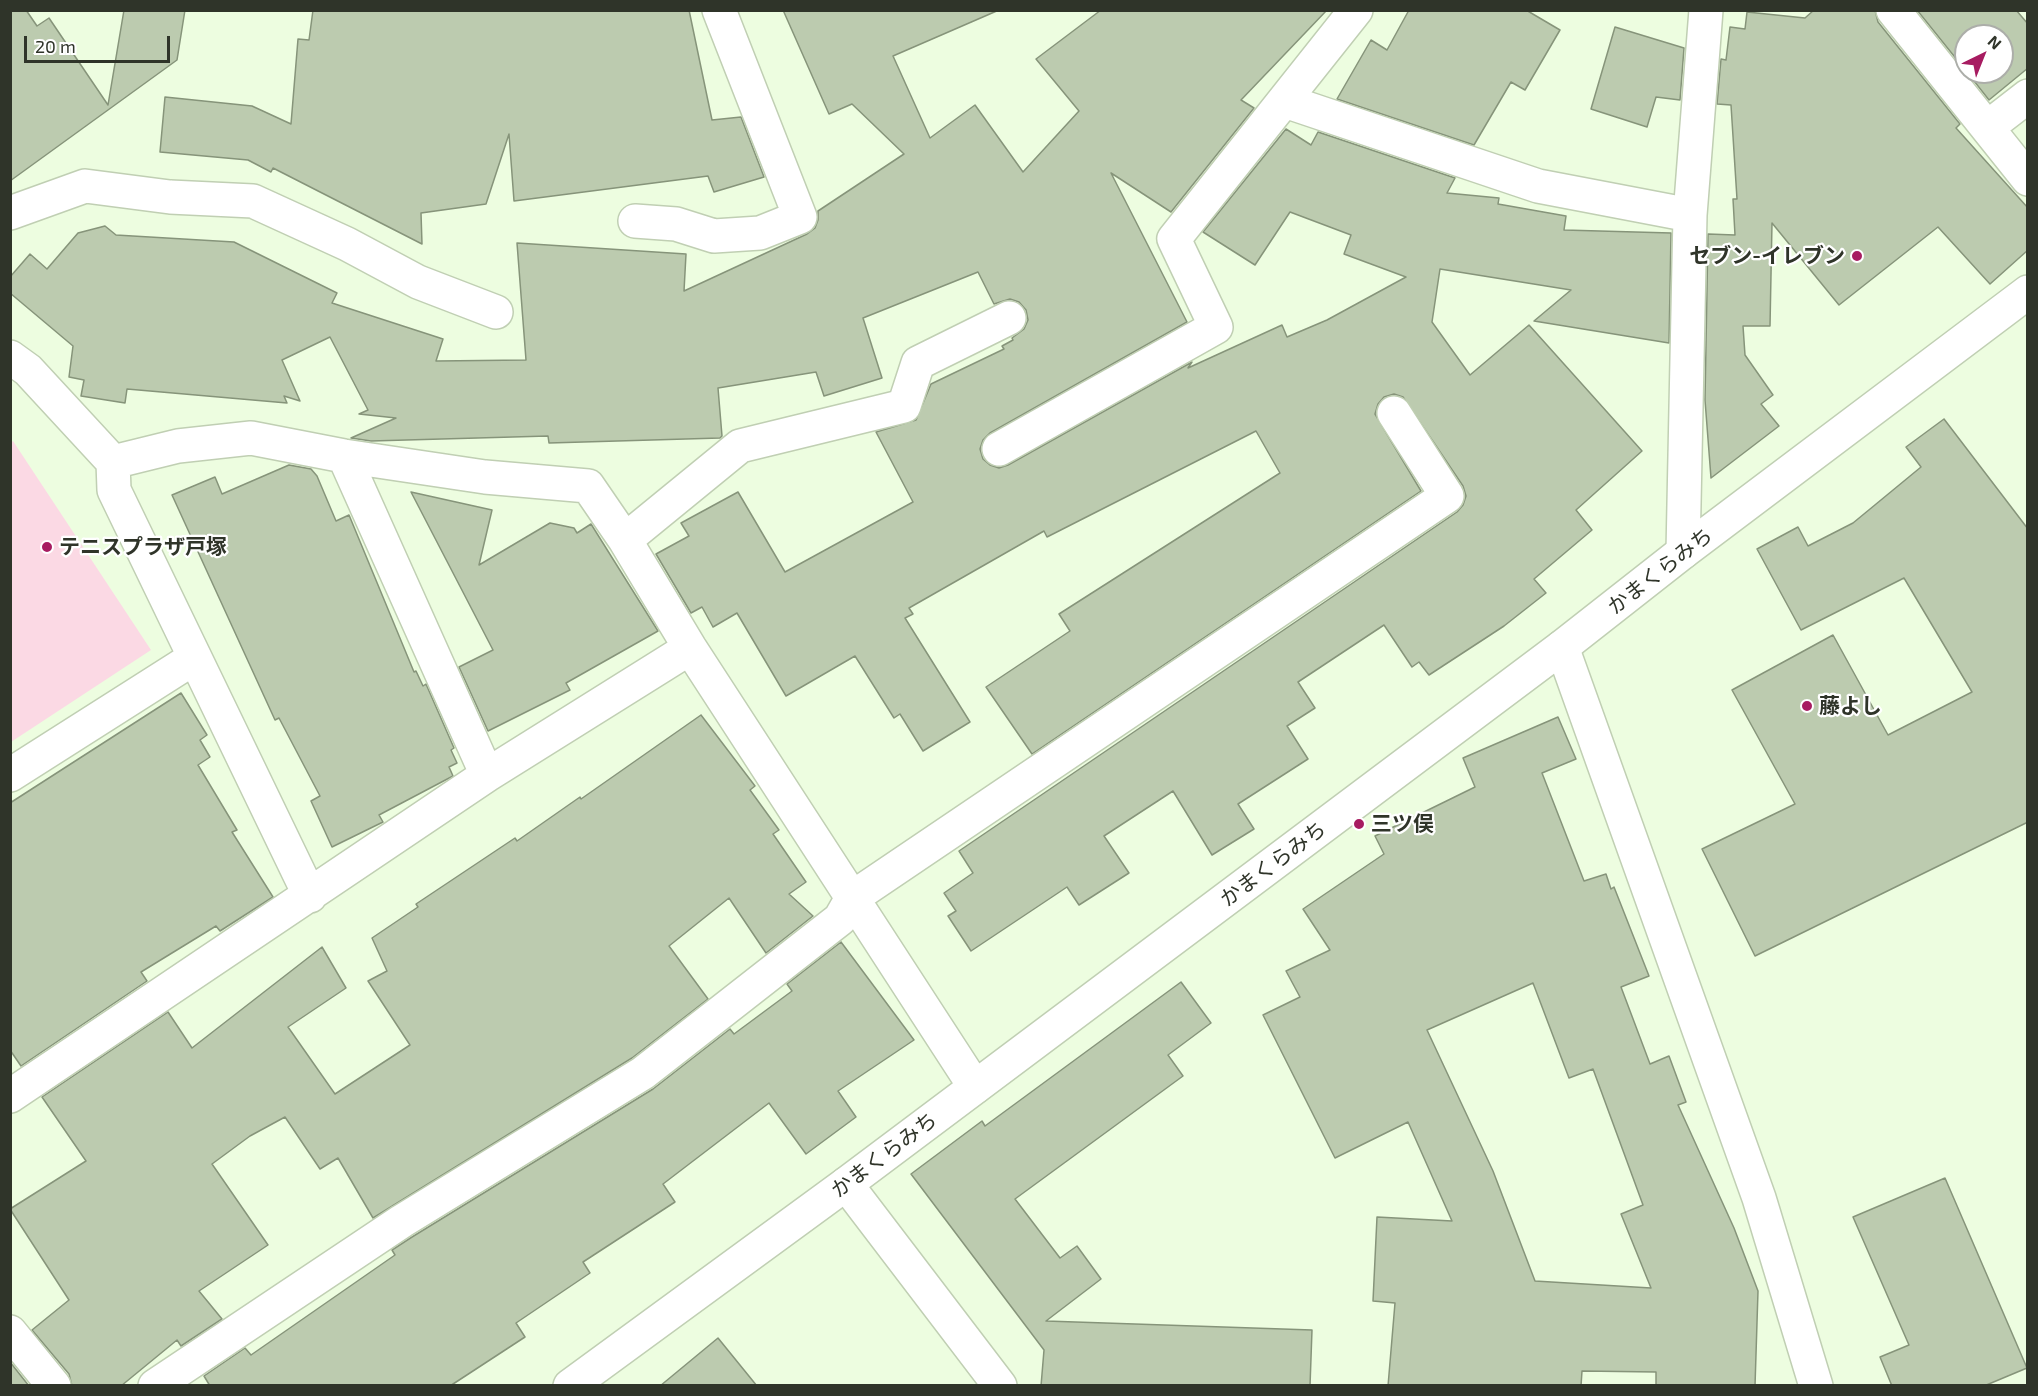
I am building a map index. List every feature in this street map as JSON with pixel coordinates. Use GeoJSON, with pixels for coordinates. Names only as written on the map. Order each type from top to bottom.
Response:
{"type":"FeatureCollection","features":[{"type":"Feature","properties":{"kind":"street"},"geometry":{"type":"LineString","coordinates":[[635,221],[676,224],[714,236],[760,233],[800,217],[719,10]]}},
{"type":"Feature","properties":{"kind":"street"},"geometry":{"type":"LineString","coordinates":[[999,449],[1216,327],[1174,239],[1356,10]]}},
{"type":"Feature","properties":{"kind":"street"},"geometry":{"type":"LineString","coordinates":[[1683,552],[1690,215],[1706,10]]}},
{"type":"Feature","properties":{"kind":"street"},"geometry":{"type":"LineString","coordinates":[[1893,10],[2028,179]]}},
{"type":"Feature","properties":{"kind":"street"},"geometry":{"type":"LineString","coordinates":[[1988,127],[2028,96]]}},
{"type":"Feature","properties":{"kind":"street"},"geometry":{"type":"LineString","coordinates":[[1285,101],[1538,186],[1690,215]]}},
{"type":"Feature","properties":{"kind":"street"},"geometry":{"type":"LineString","coordinates":[[10,213],[85,186],[170,197],[253,201],[347,244],[417,282],[496,312]]}},
{"type":"Feature","properties":{"kind":"street","name":"かまくらみち"},"geometry":{"type":"LineString","coordinates":[[570,1386],[846,1184],[1562,647],[1683,552],[2028,292]]}},
{"type":"Feature","properties":{"kind":"street"},"geometry":{"type":"LineString","coordinates":[[626,540],[740,446],[904,406],[918,363],[1009,318]]}},
{"type":"Feature","properties":{"kind":"street"},"geometry":{"type":"LineString","coordinates":[[10,357],[28,370],[112,462],[114,490],[310,896]]}},
{"type":"Feature","properties":{"kind":"street"},"geometry":{"type":"LineString","coordinates":[[155,1386],[402,1221],[643,1073],[840,919],[852,898],[1447,496],[1394,413]]}},
{"type":"Feature","properties":{"kind":"street"},"geometry":{"type":"LineString","coordinates":[[112,462],[178,446],[251,438],[344,456],[485,477],[588,486],[626,540],[690,648],[975,1087]]}},
{"type":"Feature","properties":{"kind":"street"},"geometry":{"type":"LineString","coordinates":[[344,456],[487,775]]}},
{"type":"Feature","properties":{"kind":"street"},"geometry":{"type":"LineString","coordinates":[[1562,647],[1759,1198],[1816,1386]]}},
{"type":"Feature","properties":{"kind":"street"},"geometry":{"type":"LineString","coordinates":[[10,1096],[487,775],[690,648]]}},
{"type":"Feature","properties":{"kind":"street"},"geometry":{"type":"LineString","coordinates":[[10,775],[194,658]]}},
{"type":"Feature","properties":{"kind":"street"},"geometry":{"type":"LineString","coordinates":[[846,1184],[1000,1386]]}},
{"type":"Feature","properties":{"kind":"street"},"geometry":{"type":"LineString","coordinates":[[10,1332],[54,1386]]}},
{"type":"Feature","properties":{"kind":"shaded area","name":"テニスプラザ戸塚"},"geometry":{"type":"Polygon","coordinates":[[[13,441],[151,650],[11,742],[10,443],[13,441]]]}},
{"type":"Feature","properties":{"kind":"building"},"geometry":{"type":"Polygon","coordinates":[[[10,10],[26,10],[37,26],[49,18],[108,105],[124,10],[185,10],[177,60],[10,181],[10,10]]]}},
{"type":"Feature","properties":{"kind":"building"},"geometry":{"type":"Polygon","coordinates":[[[313,10],[689,10],[712,120],[741,117],[764,177],[714,192],[708,176],[514,201],[509,134],[486,204],[421,213],[422,244],[273,168],[271,172],[248,160],[160,152],[165,97],[252,106],[291,124],[298,39],[309,40],[313,10]]]}},
{"type":"Feature","properties":{"kind":"building"},"geometry":{"type":"Polygon","coordinates":[[[783,10],[999,10],[893,56],[930,138],[975,105],[1023,172],[1079,111],[1036,59],[1101,10],[1327,10],[1241,100],[1254,108],[1171,212],[1111,173],[1187,322],[990,433],[983,440],[980,449],[983,459],[990,465],[999,468],[1008,465],[1192,362],[1188,368],[1282,325],[1287,337],[1327,320],[1406,277],[1344,254],[1351,235],[1290,212],[1255,265],[1203,232],[1286,129],[1311,145],[1318,132],[1455,178],[1447,193],[1499,198],[1498,204],[1566,216],[1564,230],[1671,233],[1669,343],[1534,321],[1571,290],[1440,269],[1432,322],[1470,375],[1529,325],[1642,451],[1576,510],[1592,530],[1534,579],[1546,593],[1504,626],[1429,675],[1419,662],[1412,667],[1384,625],[1298,682],[1315,708],[1287,726],[1308,759],[1238,804],[1254,829],[1212,855],[1173,791],[1104,836],[1129,873],[1079,905],[1067,887],[971,951],[948,916],[956,911],[944,893],[973,873],[959,851],[1457,512],[1463,505],[1466,496],[1463,486],[1403,397],[1394,394],[1384,397],[1378,404],[1375,414],[1421,491],[1032,754],[986,687],[1070,631],[1059,614],[1280,473],[1256,431],[1047,537],[1044,531],[909,608],[913,614],[905,618],[970,722],[923,751],[900,714],[894,718],[855,656],[786,696],[737,613],[713,627],[702,607],[691,613],[656,554],[689,536],[681,523],[738,492],[785,572],[913,502],[876,432],[916,420],[931,384],[1004,349],[1002,346],[1013,340],[1012,338],[1024,329],[1028,320],[1026,310],[1019,302],[1010,299],[994,304],[978,272],[863,318],[882,378],[824,396],[816,372],[718,388],[722,436],[720,438],[549,443],[548,436],[371,441],[351,438],[396,418],[359,414],[368,410],[330,337],[282,360],[300,401],[284,396],[287,403],[127,389],[125,403],[81,396],[84,380],[69,377],[73,346],[10,293],[10,277],[30,254],[47,269],[78,233],[105,226],[116,235],[234,242],[337,293],[332,303],[443,339],[436,361],[526,360],[517,243],[686,254],[684,291],[807,234],[815,228],[818,211],[904,154],[852,104],[829,114],[783,10]]]}},
{"type":"Feature","properties":{"kind":"building"},"geometry":{"type":"Polygon","coordinates":[[[1409,10],[1526,10],[1560,30],[1525,90],[1511,82],[1474,145],[1337,99],[1371,40],[1387,50],[1409,10]]]}},
{"type":"Feature","properties":{"kind":"building"},"geometry":{"type":"Polygon","coordinates":[[[1814,10],[1875,10],[1878,22],[1960,124],[1956,128],[2028,208],[2028,250],[1990,284],[1938,227],[1839,305],[1772,223],[1770,326],[1743,326],[1745,355],[1773,395],[1761,404],[1779,426],[1711,478],[1705,400],[1708,234],[1735,235],[1733,199],[1737,199],[1731,105],[1717,104],[1721,59],[1726,60],[1730,27],[1745,29],[1747,12],[1805,18],[1814,10]]]}},
{"type":"Feature","properties":{"kind":"building"},"geometry":{"type":"Polygon","coordinates":[[[1917,10],[2016,10],[2028,24],[2028,68],[2014,79],[2014,24],[1954,24],[1954,56],[1917,10]]]}},
{"type":"Feature","properties":{"kind":"building"},"geometry":{"type":"Polygon","coordinates":[[[1615,27],[1684,48],[1680,100],[1656,97],[1647,127],[1591,109],[1615,27]]]}},
{"type":"Feature","properties":{"kind":"building"},"geometry":{"type":"Polygon","coordinates":[[[1976,84],[2008,84],[1989,100],[1976,84]]]}},
{"type":"Feature","properties":{"kind":"building"},"geometry":{"type":"Polygon","coordinates":[[[1944,419],[2028,529],[2028,822],[1755,956],[1702,849],[1795,804],[1732,690],[1833,635],[1888,735],[1972,692],[1904,578],[1801,630],[1757,549],[1798,527],[1808,546],[1853,523],[1921,467],[1906,447],[1944,419]]]}},
{"type":"Feature","properties":{"kind":"building"},"geometry":{"type":"Polygon","coordinates":[[[289,465],[311,469],[317,476],[336,521],[349,515],[414,672],[416,671],[423,686],[426,684],[454,748],[451,750],[457,763],[449,767],[453,776],[379,815],[383,822],[332,847],[311,801],[320,796],[279,718],[275,720],[172,495],[215,477],[222,494],[289,465]]]}},
{"type":"Feature","properties":{"kind":"building"},"geometry":{"type":"Polygon","coordinates":[[[411,492],[492,510],[479,565],[550,523],[574,528],[577,533],[591,524],[658,631],[566,683],[570,690],[488,731],[459,667],[493,650],[411,492]]]}},
{"type":"Feature","properties":{"kind":"building"},"geometry":{"type":"Polygon","coordinates":[[[181,693],[207,735],[200,740],[210,757],[198,765],[237,830],[232,832],[273,897],[220,931],[216,926],[141,972],[147,981],[21,1066],[10,1050],[10,803],[181,693]]]}},
{"type":"Feature","properties":{"kind":"building"},"geometry":{"type":"Polygon","coordinates":[[[701,715],[755,786],[750,790],[779,830],[773,834],[806,882],[789,894],[813,916],[766,953],[729,898],[669,946],[708,999],[632,1058],[373,1218],[338,1158],[320,1169],[285,1117],[250,1136],[212,1164],[268,1245],[199,1291],[222,1319],[181,1346],[177,1340],[121,1386],[72,1386],[69,1374],[32,1330],[69,1300],[10,1209],[86,1161],[42,1097],[168,1012],[192,1048],[322,947],[346,988],[288,1027],[335,1094],[410,1045],[368,981],[387,971],[372,938],[418,907],[416,904],[515,838],[517,841],[580,797],[581,799],[701,715]]]}},
{"type":"Feature","properties":{"kind":"building"},"geometry":{"type":"Polygon","coordinates":[[[1558,717],[1576,759],[1542,773],[1584,881],[1606,874],[1611,889],[1614,887],[1649,976],[1621,987],[1650,1064],[1669,1056],[1686,1102],[1678,1105],[1734,1228],[1758,1291],[1755,1386],[1656,1386],[1656,1372],[1582,1371],[1581,1386],[1388,1386],[1395,1303],[1373,1301],[1377,1217],[1452,1221],[1408,1122],[1335,1158],[1263,1015],[1300,997],[1286,971],[1330,950],[1303,909],[1384,854],[1375,836],[1475,787],[1463,758],[1558,717]],[[1533,983],[1427,1030],[1493,1171],[1535,1281],[1651,1288],[1621,1214],[1643,1205],[1593,1069],[1569,1078],[1533,983]]]}},
{"type":"Feature","properties":{"kind":"building"},"geometry":{"type":"Polygon","coordinates":[[[841,942],[914,1040],[838,1091],[856,1117],[806,1154],[769,1103],[663,1184],[675,1202],[583,1262],[590,1273],[516,1323],[525,1337],[450,1386],[210,1386],[204,1376],[245,1348],[251,1355],[395,1255],[392,1250],[653,1089],[730,1029],[734,1034],[792,991],[787,984],[841,942]]]}},
{"type":"Feature","properties":{"kind":"building"},"geometry":{"type":"Polygon","coordinates":[[[1181,982],[1211,1023],[1168,1055],[1183,1076],[1015,1199],[1060,1258],[1077,1246],[1101,1279],[1046,1321],[1312,1330],[1310,1386],[1041,1386],[1044,1350],[911,1174],[982,1121],[985,1126],[1181,982]]]}},
{"type":"Feature","properties":{"kind":"building"},"geometry":{"type":"Polygon","coordinates":[[[1945,1178],[2027,1368],[1984,1386],[1892,1386],[1880,1357],[1909,1345],[1853,1217],[1945,1178]]]}},
{"type":"Feature","properties":{"kind":"building"},"geometry":{"type":"Polygon","coordinates":[[[718,1338],[757,1386],[660,1386],[718,1338]]]}},
{"type":"Feature","properties":{"kind":"building"},"geometry":{"type":"Polygon","coordinates":[[[10,1362],[29,1386],[10,1386],[10,1362]]]}},
{"type":"Feature","properties":{"kind":"place","name":"セブン-イレブン"},"geometry":{"type":"Point","coordinates":[1857,256]}},
{"type":"Feature","properties":{"kind":"place","name":"テニスプラザ戸塚"},"geometry":{"type":"Point","coordinates":[47,547]}},
{"type":"Feature","properties":{"kind":"place","name":"藤よし"},"geometry":{"type":"Point","coordinates":[1807,706]}},
{"type":"Feature","properties":{"kind":"place","name":"三ツ俣"},"geometry":{"type":"Point","coordinates":[1359,824]}}]}
